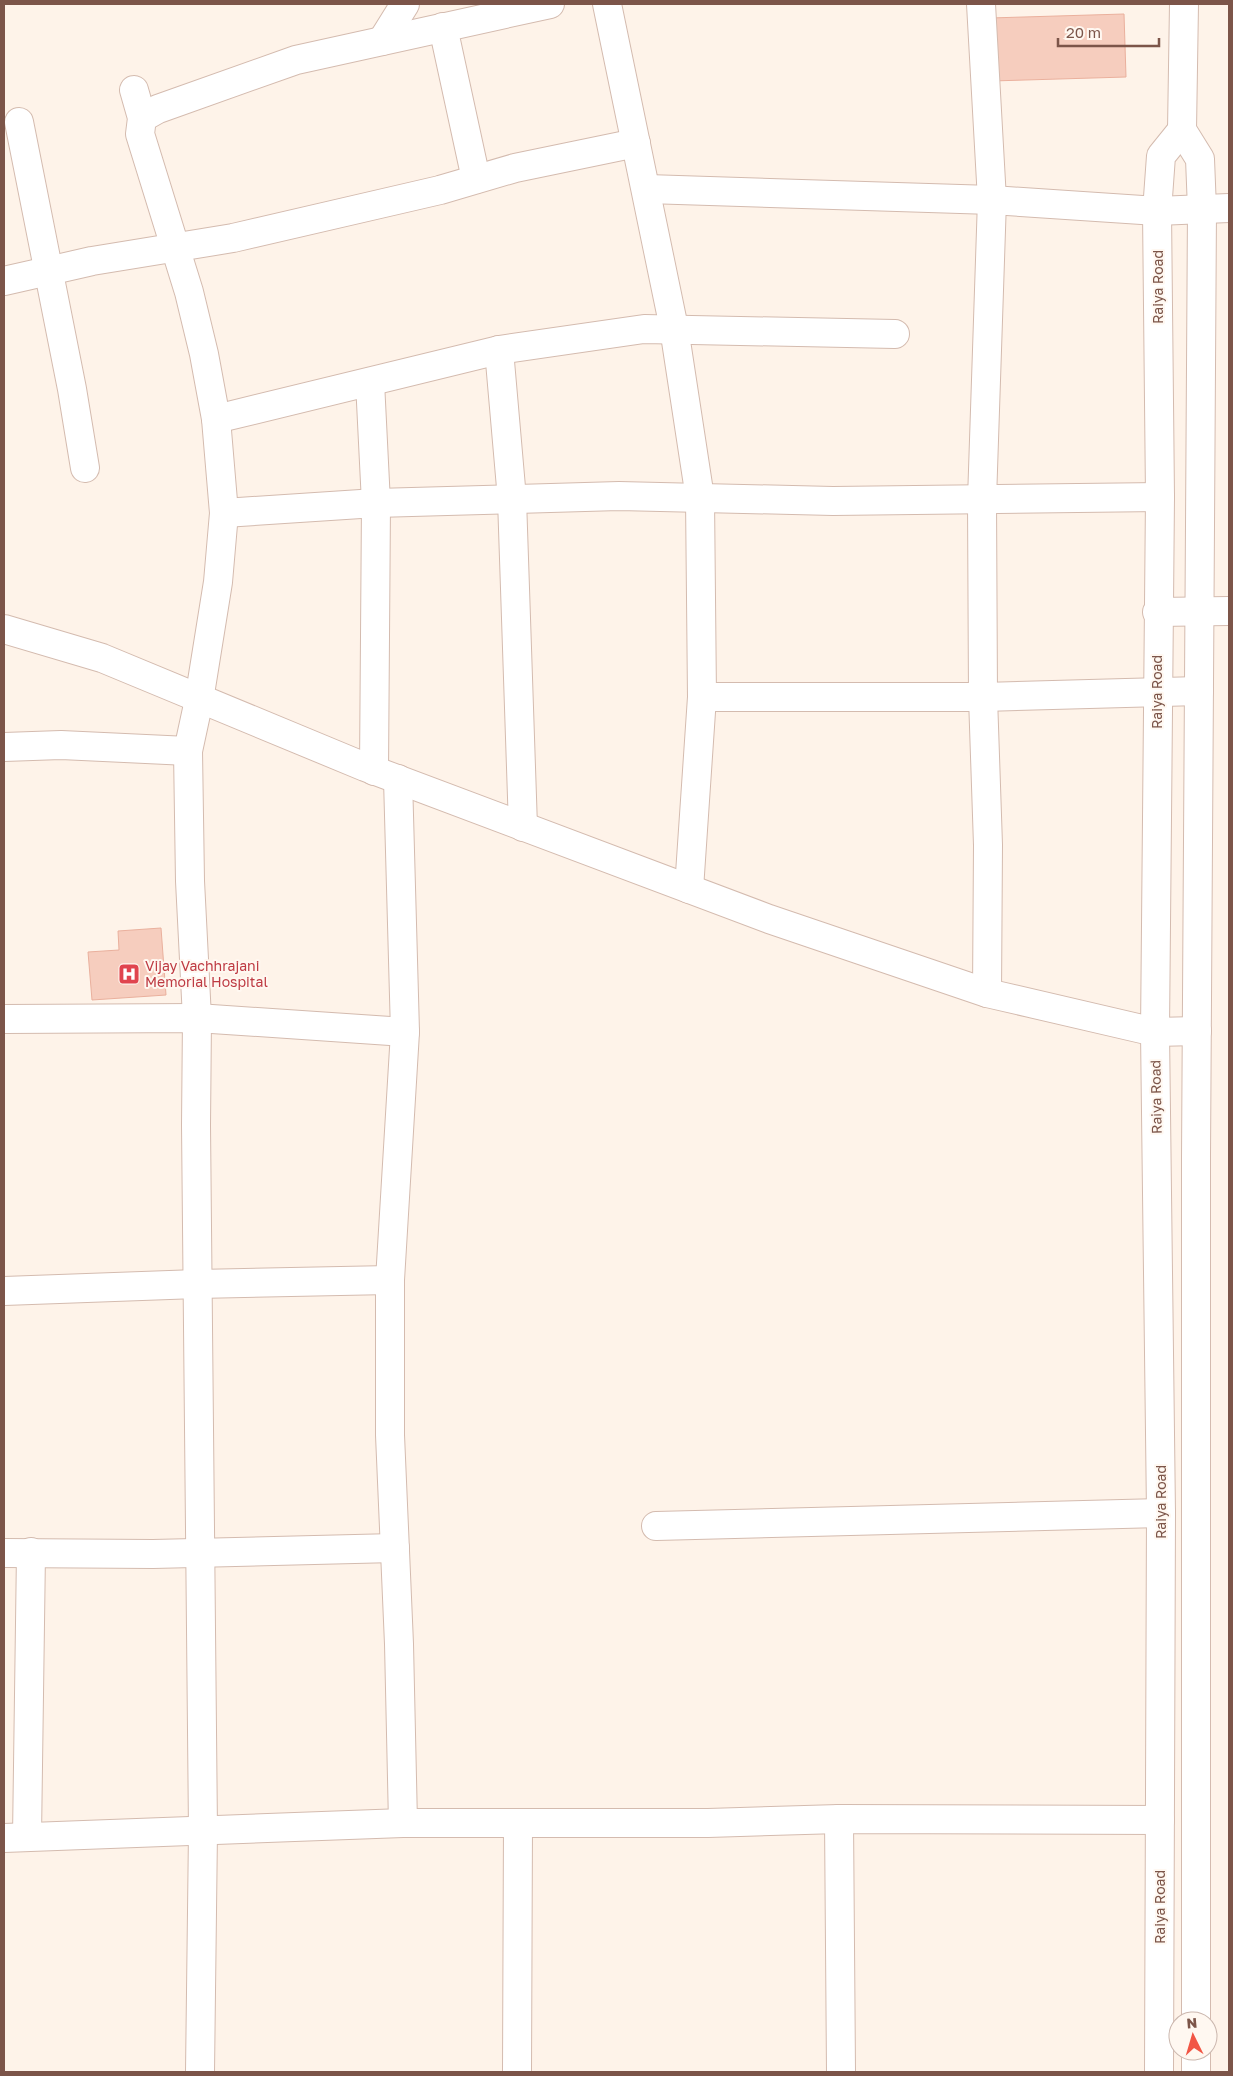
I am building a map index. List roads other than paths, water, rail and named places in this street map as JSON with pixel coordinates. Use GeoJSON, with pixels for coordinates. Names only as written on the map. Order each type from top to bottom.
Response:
{"type":"FeatureCollection","features":[{"type":"Feature","properties":{"kind":"street"},"geometry":{"type":"LineString","coordinates":[[382,41],[404,4]]}},
{"type":"Feature","properties":{"kind":"street"},"geometry":{"type":"LineString","coordinates":[[142,118],[158,108],[296,60],[550,4]]}},
{"type":"Feature","properties":{"kind":"street"},"geometry":{"type":"LineString","coordinates":[[607,4],[647,189],[674,328],[700,498],[702,697],[689,889]]}},
{"type":"Feature","properties":{"kind":"street"},"geometry":{"type":"LineString","coordinates":[[982,4],[992,200],[982,500],[983,697],[988,845],[987,993]]}},
{"type":"Feature","properties":{"kind":"street"},"geometry":{"type":"LineString","coordinates":[[1184,4],[1182,130],[1200,158],[1202,209],[1197,1031],[1196,2011]]}},
{"type":"Feature","properties":{"kind":"street"},"geometry":{"type":"LineString","coordinates":[[443,27],[476,179]]}},
{"type":"Feature","properties":{"kind":"street"},"geometry":{"type":"LineString","coordinates":[[134,90],[142,118],[140,134],[173,246],[189,292],[204,354],[216,419],[224,513],[218,582],[199,700],[188,752],[190,881],[197,1018],[197,1284],[203,1830],[200,2072]]}},
{"type":"Feature","properties":{"kind":"street"},"geometry":{"type":"LineString","coordinates":[[19,122],[47,271],[72,389],[85,468]]}},
{"type":"Feature","properties":{"kind":"street","name":"Raiya Road"},"geometry":{"type":"LineString","coordinates":[[1159,2072],[1162,1513],[1155,1032],[1157,612],[1160,497],[1157,211],[1162,156],[1182,130]]}},
{"type":"Feature","properties":{"kind":"street"},"geometry":{"type":"LineString","coordinates":[[4,281],[173,246],[251,234],[407,198],[515,168],[636,143]]}},
{"type":"Feature","properties":{"kind":"street"},"geometry":{"type":"LineString","coordinates":[[647,189],[992,200],[1157,211],[1229,208]]}},
{"type":"Feature","properties":{"kind":"street"},"geometry":{"type":"LineString","coordinates":[[216,419],[499,350],[644,329],[674,328],[895,334]]}},
{"type":"Feature","properties":{"kind":"street"},"geometry":{"type":"LineString","coordinates":[[499,350],[512,500],[523,827]]}},
{"type":"Feature","properties":{"kind":"street"},"geometry":{"type":"LineString","coordinates":[[370,382],[386,775],[405,1032],[390,1280],[390,1435],[403,1823]]}},
{"type":"Feature","properties":{"kind":"street"},"geometry":{"type":"LineString","coordinates":[[224,513],[376,503],[619,496],[833,501],[1160,497]]}},
{"type":"Feature","properties":{"kind":"street"},"geometry":{"type":"LineString","coordinates":[[1157,612],[1229,611]]}},
{"type":"Feature","properties":{"kind":"street"},"geometry":{"type":"LineString","coordinates":[[4,629],[102,658],[199,700],[386,775],[523,827],[689,889],[987,993],[1155,1032],[1197,1031]]}},
{"type":"Feature","properties":{"kind":"street"},"geometry":{"type":"LineString","coordinates":[[702,697],[983,697],[1199,691]]}},
{"type":"Feature","properties":{"kind":"street"},"geometry":{"type":"LineString","coordinates":[[4,747],[62,745],[188,752]]}},
{"type":"Feature","properties":{"kind":"street"},"geometry":{"type":"LineString","coordinates":[[4,1019],[197,1018],[405,1032]]}},
{"type":"Feature","properties":{"kind":"street"},"geometry":{"type":"LineString","coordinates":[[4,1291],[390,1280]]}},
{"type":"Feature","properties":{"kind":"street"},"geometry":{"type":"LineString","coordinates":[[656,1526],[1162,1513]]}},
{"type":"Feature","properties":{"kind":"street"},"geometry":{"type":"LineString","coordinates":[[4,1553],[200,1554],[395,1548]]}},
{"type":"Feature","properties":{"kind":"street"},"geometry":{"type":"LineString","coordinates":[[31,1552],[16,1838],[403,1823],[708,1823],[839,1819],[1160,1820]]}},
{"type":"Feature","properties":{"kind":"street"},"geometry":{"type":"LineString","coordinates":[[839,1819],[841,2072]]}},
{"type":"Feature","properties":{"kind":"street"},"geometry":{"type":"LineString","coordinates":[[517,2072],[518,1824]]}},
{"type":"Feature","properties":{"kind":"place","name":"Vijay Vachhrajani Memorial Hospital"},"geometry":{"type":"Point","coordinates":[129,974]}}]}
